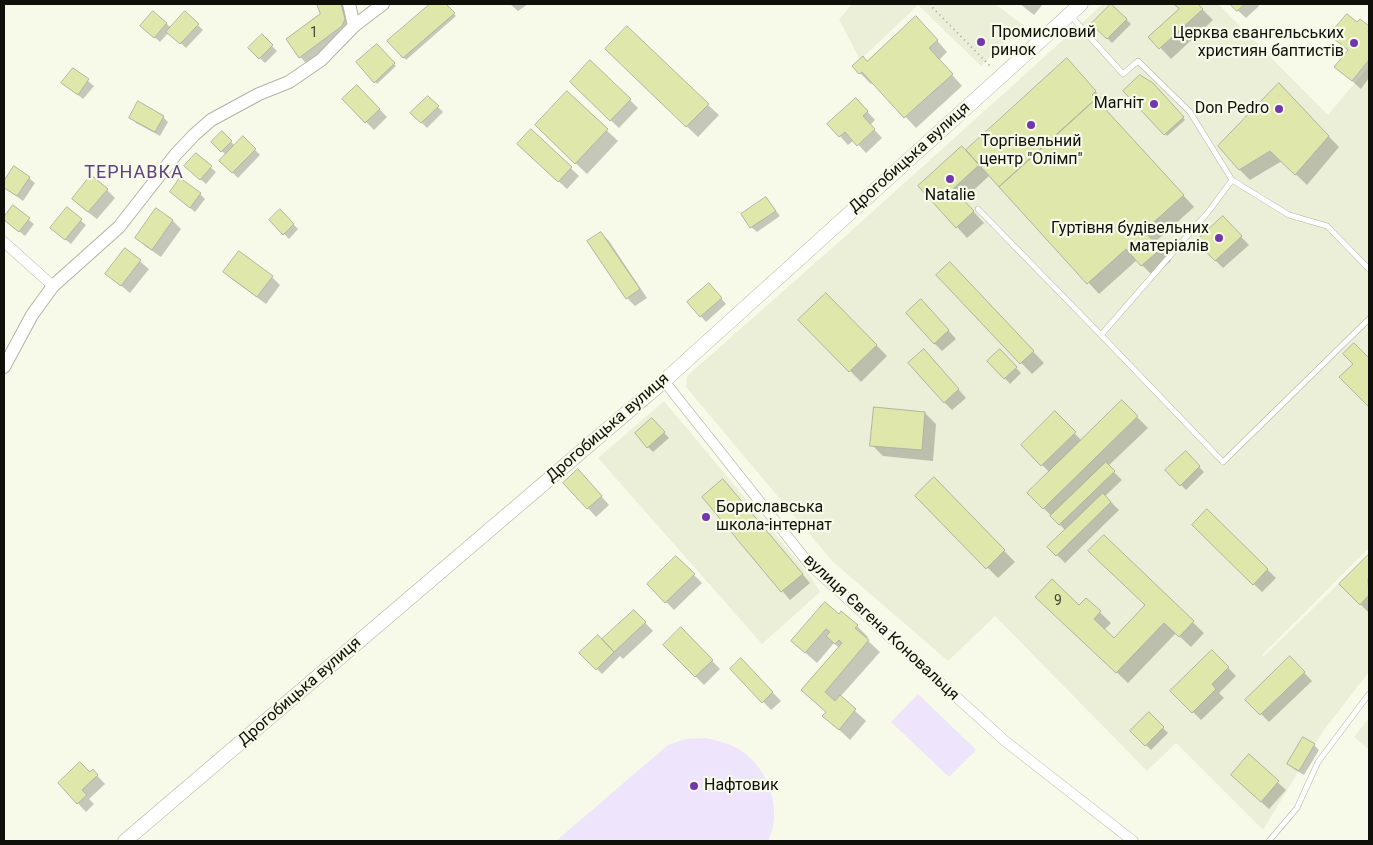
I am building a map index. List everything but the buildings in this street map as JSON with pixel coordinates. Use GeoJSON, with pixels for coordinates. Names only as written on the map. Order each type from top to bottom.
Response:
{"type":"FeatureCollection","features":[{"type":"Feature","properties":{"kind":"main road","name":"Дрогобицька вулиця"},"geometry":{"type":"LineString","coordinates":[[126,841],[664,381],[1081,4]]}},
{"type":"Feature","properties":{"kind":"street"},"geometry":{"type":"LineString","coordinates":[[349,4],[354,26]]}},
{"type":"Feature","properties":{"kind":"street"},"geometry":{"type":"LineString","coordinates":[[4,366],[32,315],[53,286],[119,227],[176,154],[194,135],[211,120],[259,94],[289,82],[321,60],[354,26],[383,4]]}},
{"type":"Feature","properties":{"kind":"street"},"geometry":{"type":"LineString","coordinates":[[4,242],[53,286]]}},
{"type":"Feature","properties":{"kind":"street","name":"вулиця Євгена Коновальця"},"geometry":{"type":"LineString","coordinates":[[664,381],[810,565],[1005,741],[1133,841]]}},
{"type":"Feature","properties":{"kind":"lane"},"geometry":{"type":"LineString","coordinates":[[1069,15],[1123,74],[1138,61],[1190,112],[1232,180],[1289,215],[1327,226],[1369,269]]}},
{"type":"Feature","properties":{"kind":"lane"},"geometry":{"type":"LineString","coordinates":[[1100,335],[1210,211],[1232,180]]}},
{"type":"Feature","properties":{"kind":"lane"},"geometry":{"type":"LineString","coordinates":[[978,209],[1223,462],[1369,319]]}},
{"type":"Feature","properties":{"kind":"lane"},"geometry":{"type":"LineString","coordinates":[[1269,841],[1297,808],[1318,762],[1369,694]]}},
{"type":"Feature","properties":{"kind":"path"},"geometry":{"type":"LineString","coordinates":[[929,4],[1001,76]]}},
{"type":"Feature","properties":{"kind":"shaded area","name":"Промисловий ринок"},"geometry":{"type":"Polygon","coordinates":[[[852,4],[995,4],[1023,25],[981,66],[918,5],[860,60],[839,19],[852,4]]]}},
{"type":"Feature","properties":{"kind":"shaded area"},"geometry":{"type":"Polygon","coordinates":[[[1103,4],[1218,4],[1328,115],[1369,66],[1369,548],[1262,655],[1264,656],[1369,554],[1369,672],[1323,731],[1263,830],[1176,743],[1147,771],[995,616],[948,661],[832,561],[686,387],[687,376],[1103,4]]]}},
{"type":"Feature","properties":{"kind":"shaded area","name":"Бориславська школа-інтернат"},"geometry":{"type":"Polygon","coordinates":[[[664,401],[811,577],[820,592],[762,644],[598,458],[664,401]]]}},
{"type":"Feature","properties":{"kind":"shaded area"},"geometry":{"type":"Polygon","coordinates":[[[918,694],[976,750],[949,777],[891,722],[918,694]]]}},
{"type":"Feature","properties":{"kind":"shaded area"},"geometry":{"type":"Polygon","coordinates":[[[1369,718],[1369,750],[1354,737],[1369,718]]]}},
{"type":"Feature","properties":{"kind":"shaded area","name":"Нафтовик"},"geometry":{"type":"Polygon","coordinates":[[[706,738],[725,743],[742,751],[760,769],[771,792],[773,804],[774,817],[768,841],[556,841],[668,745],[686,739],[706,738]]]}},
{"type":"Feature","properties":{"kind":"place","name":"Промисловий ринок"},"geometry":{"type":"Point","coordinates":[981,42]}},
{"type":"Feature","properties":{"kind":"place","name":"Церква євангельських християн баптистів"},"geometry":{"type":"Point","coordinates":[1354,43]}},
{"type":"Feature","properties":{"kind":"place","name":"Магніт"},"geometry":{"type":"Point","coordinates":[1154,104]}},
{"type":"Feature","properties":{"kind":"place","name":"Don Pedro"},"geometry":{"type":"Point","coordinates":[1279,109]}},
{"type":"Feature","properties":{"kind":"place","name":"Торгівельний центр \"Олімп\""},"geometry":{"type":"Point","coordinates":[1031,125]}},
{"type":"Feature","properties":{"kind":"place","name":"Natalie"},"geometry":{"type":"Point","coordinates":[950,179]}},
{"type":"Feature","properties":{"kind":"place","name":"Гуртівня будівельних матеріалів"},"geometry":{"type":"Point","coordinates":[1219,238]}},
{"type":"Feature","properties":{"kind":"place","name":"Бориславська школа-інтернат"},"geometry":{"type":"Point","coordinates":[706,517]}},
{"type":"Feature","properties":{"kind":"place","name":"Нафтовик"},"geometry":{"type":"Point","coordinates":[694,786]}},
{"type":"Feature","properties":{"kind":"district","name":"ТЕРНАВКА"},"geometry":{"type":"Point","coordinates":[134,173]}}]}
